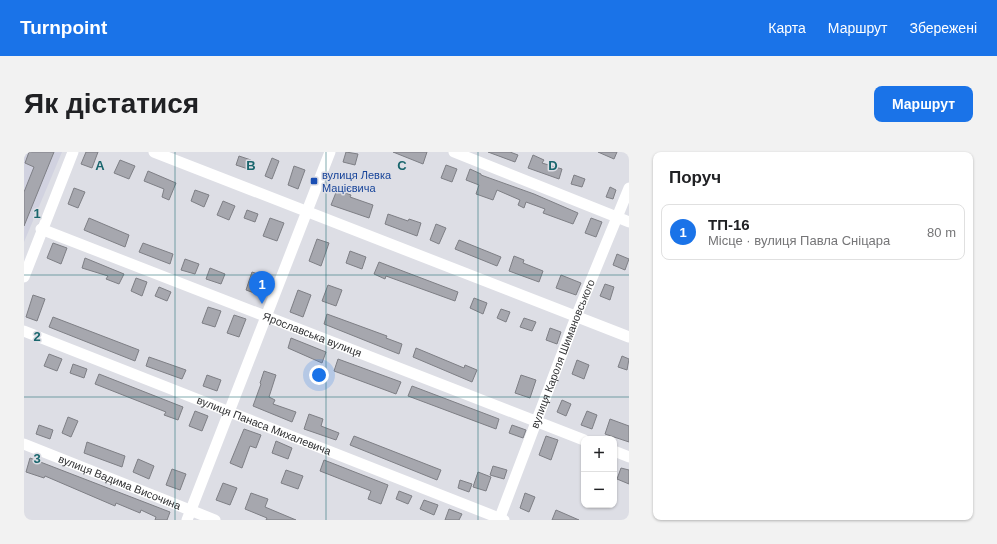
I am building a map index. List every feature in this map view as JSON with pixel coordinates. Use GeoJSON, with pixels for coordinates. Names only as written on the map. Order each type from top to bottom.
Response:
{"type":"FeatureCollection","features":[{"type":"Feature","properties":{"kind":"street"},"geometry":{"type":"LineString","coordinates":[[24,277],[73,152]]}},
{"type":"Feature","properties":{"kind":"street"},"geometry":{"type":"LineString","coordinates":[[154,152],[629,337]]}},
{"type":"Feature","properties":{"kind":"street"},"geometry":{"type":"LineString","coordinates":[[189,515],[330,152]]}},
{"type":"Feature","properties":{"kind":"street"},"geometry":{"type":"LineString","coordinates":[[454,152],[629,222]]}},
{"type":"Feature","properties":{"kind":"street","name":"вулиця Кароля Шимановського"},"geometry":{"type":"LineString","coordinates":[[501,519],[536,421],[576,317],[629,188]]}},
{"type":"Feature","properties":{"kind":"street","name":"Ярославська вулиця"},"geometry":{"type":"LineString","coordinates":[[42,229],[581,439]]}},
{"type":"Feature","properties":{"kind":"street","name":"вулиця Панаса Михалевича"},"geometry":{"type":"LineString","coordinates":[[24,331],[501,519]]}},
{"type":"Feature","properties":{"kind":"street","name":"вулиця Вадима Височина"},"geometry":{"type":"LineString","coordinates":[[24,444],[189,515],[215,520]]}},
{"type":"Feature","properties":{"kind":"street"},"geometry":{"type":"LineString","coordinates":[[617,452],[629,457]]}},
{"type":"Feature","properties":{"kind":"shaded area"},"geometry":{"type":"Polygon","coordinates":[[[24,152],[62,152],[24,242],[24,152]]]}},
{"type":"Feature","properties":{"kind":"building"},"geometry":{"type":"Polygon","coordinates":[[[29,152],[54,152],[24,226],[24,192],[34,167],[25,163],[29,152]]]}},
{"type":"Feature","properties":{"kind":"building"},"geometry":{"type":"Polygon","coordinates":[[[86,152],[98,152],[92,168],[81,164],[86,152]]]}},
{"type":"Feature","properties":{"kind":"building"},"geometry":{"type":"Polygon","coordinates":[[[346,152],[358,154],[355,165],[343,162],[346,152]]]}},
{"type":"Feature","properties":{"kind":"building"},"geometry":{"type":"Polygon","coordinates":[[[393,152],[427,152],[423,164],[393,152]]]}},
{"type":"Feature","properties":{"kind":"building"},"geometry":{"type":"Polygon","coordinates":[[[488,152],[510,152],[518,155],[515,162],[488,152]]]}},
{"type":"Feature","properties":{"kind":"building"},"geometry":{"type":"Polygon","coordinates":[[[598,152],[617,152],[614,159],[598,152]]]}},
{"type":"Feature","properties":{"kind":"building"},"geometry":{"type":"Polygon","coordinates":[[[533,155],[544,160],[542,163],[562,169],[559,179],[528,168],[533,155]]]}},
{"type":"Feature","properties":{"kind":"building"},"geometry":{"type":"Polygon","coordinates":[[[239,156],[251,160],[248,169],[236,165],[239,156]]]}},
{"type":"Feature","properties":{"kind":"building"},"geometry":{"type":"Polygon","coordinates":[[[272,158],[279,161],[272,179],[265,176],[272,158]]]}},
{"type":"Feature","properties":{"kind":"building"},"geometry":{"type":"Polygon","coordinates":[[[120,160],[135,166],[129,179],[114,173],[120,160]]]}},
{"type":"Feature","properties":{"kind":"building"},"geometry":{"type":"Polygon","coordinates":[[[446,165],[457,169],[452,182],[441,178],[446,165]]]}},
{"type":"Feature","properties":{"kind":"building"},"geometry":{"type":"Polygon","coordinates":[[[294,166],[305,170],[298,189],[288,185],[294,166]]]}},
{"type":"Feature","properties":{"kind":"building"},"geometry":{"type":"Polygon","coordinates":[[[470,169],[481,175],[534,194],[578,213],[573,224],[543,213],[545,209],[526,202],[524,208],[518,205],[520,200],[497,190],[493,200],[476,194],[479,185],[466,180],[470,169]]]}},
{"type":"Feature","properties":{"kind":"building"},"geometry":{"type":"Polygon","coordinates":[[[148,171],[176,183],[169,200],[162,197],[164,189],[144,181],[148,171]]]}},
{"type":"Feature","properties":{"kind":"building"},"geometry":{"type":"Polygon","coordinates":[[[574,175],[585,179],[582,187],[571,184],[574,175]]]}},
{"type":"Feature","properties":{"kind":"building"},"geometry":{"type":"Polygon","coordinates":[[[610,187],[616,190],[613,199],[606,197],[610,187]]]}},
{"type":"Feature","properties":{"kind":"building"},"geometry":{"type":"Polygon","coordinates":[[[74,188],[85,192],[78,208],[68,204],[74,188]]]}},
{"type":"Feature","properties":{"kind":"building"},"geometry":{"type":"Polygon","coordinates":[[[195,190],[209,195],[204,207],[191,201],[195,190]]]}},
{"type":"Feature","properties":{"kind":"building"},"geometry":{"type":"Polygon","coordinates":[[[337,190],[351,195],[350,197],[373,205],[369,218],[331,205],[337,190]]]}},
{"type":"Feature","properties":{"kind":"building"},"geometry":{"type":"Polygon","coordinates":[[[223,201],[235,206],[229,220],[217,215],[223,201]]]}},
{"type":"Feature","properties":{"kind":"building"},"geometry":{"type":"Polygon","coordinates":[[[247,210],[258,214],[255,222],[244,218],[247,210]]]}},
{"type":"Feature","properties":{"kind":"building"},"geometry":{"type":"Polygon","coordinates":[[[388,214],[408,221],[409,219],[421,223],[417,236],[385,224],[388,214]]]}},
{"type":"Feature","properties":{"kind":"building"},"geometry":{"type":"Polygon","coordinates":[[[89,218],[129,235],[125,247],[84,230],[89,218]]]}},
{"type":"Feature","properties":{"kind":"building"},"geometry":{"type":"Polygon","coordinates":[[[270,218],[284,223],[277,241],[263,236],[270,218]]]}},
{"type":"Feature","properties":{"kind":"building"},"geometry":{"type":"Polygon","coordinates":[[[591,218],[602,222],[596,237],[585,233],[591,218]]]}},
{"type":"Feature","properties":{"kind":"building"},"geometry":{"type":"Polygon","coordinates":[[[436,224],[446,228],[439,244],[430,240],[436,224]]]}},
{"type":"Feature","properties":{"kind":"building"},"geometry":{"type":"Polygon","coordinates":[[[317,239],[329,243],[321,266],[309,261],[317,239]]]}},
{"type":"Feature","properties":{"kind":"building"},"geometry":{"type":"Polygon","coordinates":[[[459,240],[501,257],[497,266],[455,249],[459,240]]]}},
{"type":"Feature","properties":{"kind":"building"},"geometry":{"type":"Polygon","coordinates":[[[53,243],[67,248],[61,264],[47,258],[53,243]]]}},
{"type":"Feature","properties":{"kind":"building"},"geometry":{"type":"Polygon","coordinates":[[[143,243],[173,254],[170,264],[139,252],[143,243]]]}},
{"type":"Feature","properties":{"kind":"building"},"geometry":{"type":"Polygon","coordinates":[[[350,251],[366,257],[362,269],[346,263],[350,251]]]}},
{"type":"Feature","properties":{"kind":"building"},"geometry":{"type":"Polygon","coordinates":[[[617,254],[629,259],[625,270],[613,265],[617,254]]]}},
{"type":"Feature","properties":{"kind":"building"},"geometry":{"type":"Polygon","coordinates":[[[514,256],[524,260],[523,263],[543,271],[539,282],[509,271],[514,256]]]}},
{"type":"Feature","properties":{"kind":"building"},"geometry":{"type":"Polygon","coordinates":[[[85,258],[124,274],[119,284],[106,279],[108,276],[82,268],[85,258]]]}},
{"type":"Feature","properties":{"kind":"building"},"geometry":{"type":"Polygon","coordinates":[[[185,259],[199,264],[195,274],[181,270],[185,259]]]}},
{"type":"Feature","properties":{"kind":"building"},"geometry":{"type":"Polygon","coordinates":[[[379,262],[458,292],[455,301],[386,276],[385,279],[374,274],[379,262]]]}},
{"type":"Feature","properties":{"kind":"building"},"geometry":{"type":"Polygon","coordinates":[[[210,268],[225,274],[221,284],[206,279],[210,268]]]}},
{"type":"Feature","properties":{"kind":"building"},"geometry":{"type":"Polygon","coordinates":[[[252,272],[264,276],[257,294],[246,290],[252,272]]]}},
{"type":"Feature","properties":{"kind":"building"},"geometry":{"type":"Polygon","coordinates":[[[561,275],[581,283],[576,295],[556,288],[561,275]]]}},
{"type":"Feature","properties":{"kind":"building"},"geometry":{"type":"Polygon","coordinates":[[[136,278],[147,282],[142,296],[131,291],[136,278]]]}},
{"type":"Feature","properties":{"kind":"building"},"geometry":{"type":"Polygon","coordinates":[[[605,284],[614,287],[610,300],[600,296],[605,284]]]}},
{"type":"Feature","properties":{"kind":"building"},"geometry":{"type":"Polygon","coordinates":[[[328,285],[342,290],[336,306],[322,301],[328,285]]]}},
{"type":"Feature","properties":{"kind":"building"},"geometry":{"type":"Polygon","coordinates":[[[159,287],[171,292],[167,301],[155,296],[159,287]]]}},
{"type":"Feature","properties":{"kind":"building"},"geometry":{"type":"Polygon","coordinates":[[[298,290],[311,295],[303,317],[290,312],[298,290]]]}},
{"type":"Feature","properties":{"kind":"building"},"geometry":{"type":"Polygon","coordinates":[[[33,295],[45,299],[37,321],[26,317],[33,295]]]}},
{"type":"Feature","properties":{"kind":"building"},"geometry":{"type":"Polygon","coordinates":[[[474,298],[487,303],[483,314],[470,308],[474,298]]]}},
{"type":"Feature","properties":{"kind":"building"},"geometry":{"type":"Polygon","coordinates":[[[208,307],[221,311],[215,327],[202,323],[208,307]]]}},
{"type":"Feature","properties":{"kind":"building"},"geometry":{"type":"Polygon","coordinates":[[[501,309],[510,312],[506,322],[497,318],[501,309]]]}},
{"type":"Feature","properties":{"kind":"building"},"geometry":{"type":"Polygon","coordinates":[[[327,314],[387,336],[386,338],[402,344],[399,354],[324,324],[327,314]]]}},
{"type":"Feature","properties":{"kind":"building"},"geometry":{"type":"Polygon","coordinates":[[[234,315],[246,319],[239,337],[227,333],[234,315]]]}},
{"type":"Feature","properties":{"kind":"building"},"geometry":{"type":"Polygon","coordinates":[[[53,317],[139,350],[135,361],[49,327],[53,317]]]}},
{"type":"Feature","properties":{"kind":"building"},"geometry":{"type":"Polygon","coordinates":[[[524,318],[536,322],[532,331],[520,327],[524,318]]]}},
{"type":"Feature","properties":{"kind":"building"},"geometry":{"type":"Polygon","coordinates":[[[550,328],[561,332],[557,344],[546,340],[550,328]]]}},
{"type":"Feature","properties":{"kind":"building"},"geometry":{"type":"Polygon","coordinates":[[[291,338],[326,352],[322,363],[288,348],[291,338]]]}},
{"type":"Feature","properties":{"kind":"building"},"geometry":{"type":"Polygon","coordinates":[[[416,348],[464,368],[465,365],[477,370],[472,382],[413,357],[416,348]]]}},
{"type":"Feature","properties":{"kind":"building"},"geometry":{"type":"Polygon","coordinates":[[[49,354],[62,359],[57,371],[44,366],[49,354]]]}},
{"type":"Feature","properties":{"kind":"building"},"geometry":{"type":"Polygon","coordinates":[[[622,356],[629,359],[627,370],[618,367],[622,356]]]}},
{"type":"Feature","properties":{"kind":"building"},"geometry":{"type":"Polygon","coordinates":[[[149,357],[186,370],[182,379],[146,366],[149,357]]]}},
{"type":"Feature","properties":{"kind":"building"},"geometry":{"type":"Polygon","coordinates":[[[338,359],[401,382],[396,394],[334,371],[338,359]]]}},
{"type":"Feature","properties":{"kind":"building"},"geometry":{"type":"Polygon","coordinates":[[[577,360],[589,365],[584,379],[572,374],[577,360]]]}},
{"type":"Feature","properties":{"kind":"building"},"geometry":{"type":"Polygon","coordinates":[[[73,364],[87,369],[84,378],[70,373],[73,364]]]}},
{"type":"Feature","properties":{"kind":"building"},"geometry":{"type":"Polygon","coordinates":[[[264,371],[276,375],[269,397],[275,400],[273,404],[296,412],[292,422],[253,406],[264,371]]]}},
{"type":"Feature","properties":{"kind":"building"},"geometry":{"type":"Polygon","coordinates":[[[99,374],[183,407],[178,420],[164,415],[166,412],[95,384],[99,374]]]}},
{"type":"Feature","properties":{"kind":"building"},"geometry":{"type":"Polygon","coordinates":[[[207,375],[221,380],[217,391],[203,386],[207,375]]]}},
{"type":"Feature","properties":{"kind":"building"},"geometry":{"type":"Polygon","coordinates":[[[521,375],[536,380],[530,398],[515,393],[521,375]]]}},
{"type":"Feature","properties":{"kind":"building"},"geometry":{"type":"Polygon","coordinates":[[[412,386],[499,419],[496,429],[408,396],[412,386]]]}},
{"type":"Feature","properties":{"kind":"building"},"geometry":{"type":"Polygon","coordinates":[[[562,400],[571,404],[566,416],[557,412],[562,400]]]}},
{"type":"Feature","properties":{"kind":"building"},"geometry":{"type":"Polygon","coordinates":[[[195,411],[208,416],[202,431],[189,426],[195,411]]]}},
{"type":"Feature","properties":{"kind":"building"},"geometry":{"type":"Polygon","coordinates":[[[587,411],[597,415],[592,429],[581,425],[587,411]]]}},
{"type":"Feature","properties":{"kind":"building"},"geometry":{"type":"Polygon","coordinates":[[[309,414],[323,419],[321,426],[339,433],[336,440],[304,429],[309,414]]]}},
{"type":"Feature","properties":{"kind":"building"},"geometry":{"type":"Polygon","coordinates":[[[68,417],[78,421],[71,437],[62,433],[68,417]]]}},
{"type":"Feature","properties":{"kind":"building"},"geometry":{"type":"Polygon","coordinates":[[[610,419],[629,426],[629,442],[617,438],[617,436],[605,434],[610,419]]]}},
{"type":"Feature","properties":{"kind":"building"},"geometry":{"type":"Polygon","coordinates":[[[39,425],[53,430],[50,439],[36,434],[39,425]]]}},
{"type":"Feature","properties":{"kind":"building"},"geometry":{"type":"Polygon","coordinates":[[[512,425],[526,430],[523,438],[509,433],[512,425]]]}},
{"type":"Feature","properties":{"kind":"building"},"geometry":{"type":"Polygon","coordinates":[[[244,429],[261,435],[256,448],[250,446],[242,468],[230,463],[244,429]]]}},
{"type":"Feature","properties":{"kind":"building"},"geometry":{"type":"Polygon","coordinates":[[[354,436],[441,470],[437,480],[350,445],[354,436]]]}},
{"type":"Feature","properties":{"kind":"building"},"geometry":{"type":"Polygon","coordinates":[[[546,436],[558,440],[551,460],[539,455],[546,436]]]}},
{"type":"Feature","properties":{"kind":"building"},"geometry":{"type":"Polygon","coordinates":[[[276,441],[292,448],[288,459],[272,453],[276,441]]]}},
{"type":"Feature","properties":{"kind":"building"},"geometry":{"type":"Polygon","coordinates":[[[87,442],[125,456],[122,467],[84,453],[87,442]]]}},
{"type":"Feature","properties":{"kind":"building"},"geometry":{"type":"Polygon","coordinates":[[[30,458],[170,512],[167,520],[155,520],[156,517],[141,510],[140,513],[116,503],[115,506],[45,476],[44,478],[26,472],[30,458]]]}},
{"type":"Feature","properties":{"kind":"building"},"geometry":{"type":"Polygon","coordinates":[[[138,459],[154,466],[149,479],[133,472],[138,459]]]}},
{"type":"Feature","properties":{"kind":"building"},"geometry":{"type":"Polygon","coordinates":[[[324,460],[388,485],[381,504],[368,499],[371,491],[320,471],[324,460]]]}},
{"type":"Feature","properties":{"kind":"building"},"geometry":{"type":"Polygon","coordinates":[[[493,466],[507,470],[504,479],[490,475],[493,466]]]}},
{"type":"Feature","properties":{"kind":"building"},"geometry":{"type":"Polygon","coordinates":[[[621,468],[629,470],[629,484],[617,479],[621,468]]]}},
{"type":"Feature","properties":{"kind":"building"},"geometry":{"type":"Polygon","coordinates":[[[172,469],[186,474],[180,490],[166,485],[172,469]]]}},
{"type":"Feature","properties":{"kind":"building"},"geometry":{"type":"Polygon","coordinates":[[[286,470],[303,476],[298,489],[281,483],[286,470]]]}},
{"type":"Feature","properties":{"kind":"building"},"geometry":{"type":"Polygon","coordinates":[[[478,472],[491,477],[486,491],[473,487],[478,472]]]}},
{"type":"Feature","properties":{"kind":"building"},"geometry":{"type":"Polygon","coordinates":[[[460,480],[472,484],[469,492],[458,488],[460,480]]]}},
{"type":"Feature","properties":{"kind":"building"},"geometry":{"type":"Polygon","coordinates":[[[223,483],[237,488],[230,505],[216,500],[223,483]]]}},
{"type":"Feature","properties":{"kind":"building"},"geometry":{"type":"Polygon","coordinates":[[[399,491],[412,496],[408,504],[396,499],[399,491]]]}},
{"type":"Feature","properties":{"kind":"building"},"geometry":{"type":"Polygon","coordinates":[[[251,493],[268,499],[265,507],[296,520],[266,520],[267,518],[245,509],[251,493]]]}},
{"type":"Feature","properties":{"kind":"building"},"geometry":{"type":"Polygon","coordinates":[[[525,493],[535,497],[529,512],[520,508],[525,493]]]}},
{"type":"Feature","properties":{"kind":"building"},"geometry":{"type":"Polygon","coordinates":[[[424,500],[438,505],[434,515],[420,509],[424,500]]]}},
{"type":"Feature","properties":{"kind":"building"},"geometry":{"type":"Polygon","coordinates":[[[449,509],[462,514],[459,520],[445,520],[449,509]]]}},
{"type":"Feature","properties":{"kind":"building"},"geometry":{"type":"Polygon","coordinates":[[[556,510],[579,520],[552,520],[556,510]]]}},
{"type":"Feature","properties":{"kind":"place","name":"вулиця Левка Мацієвича"},"geometry":{"type":"Point","coordinates":[314,181]}},
{"type":"Feature","properties":{"kind":"place","name":"ТП-16"},"geometry":{"type":"Point","coordinates":[262,304]}}]}
